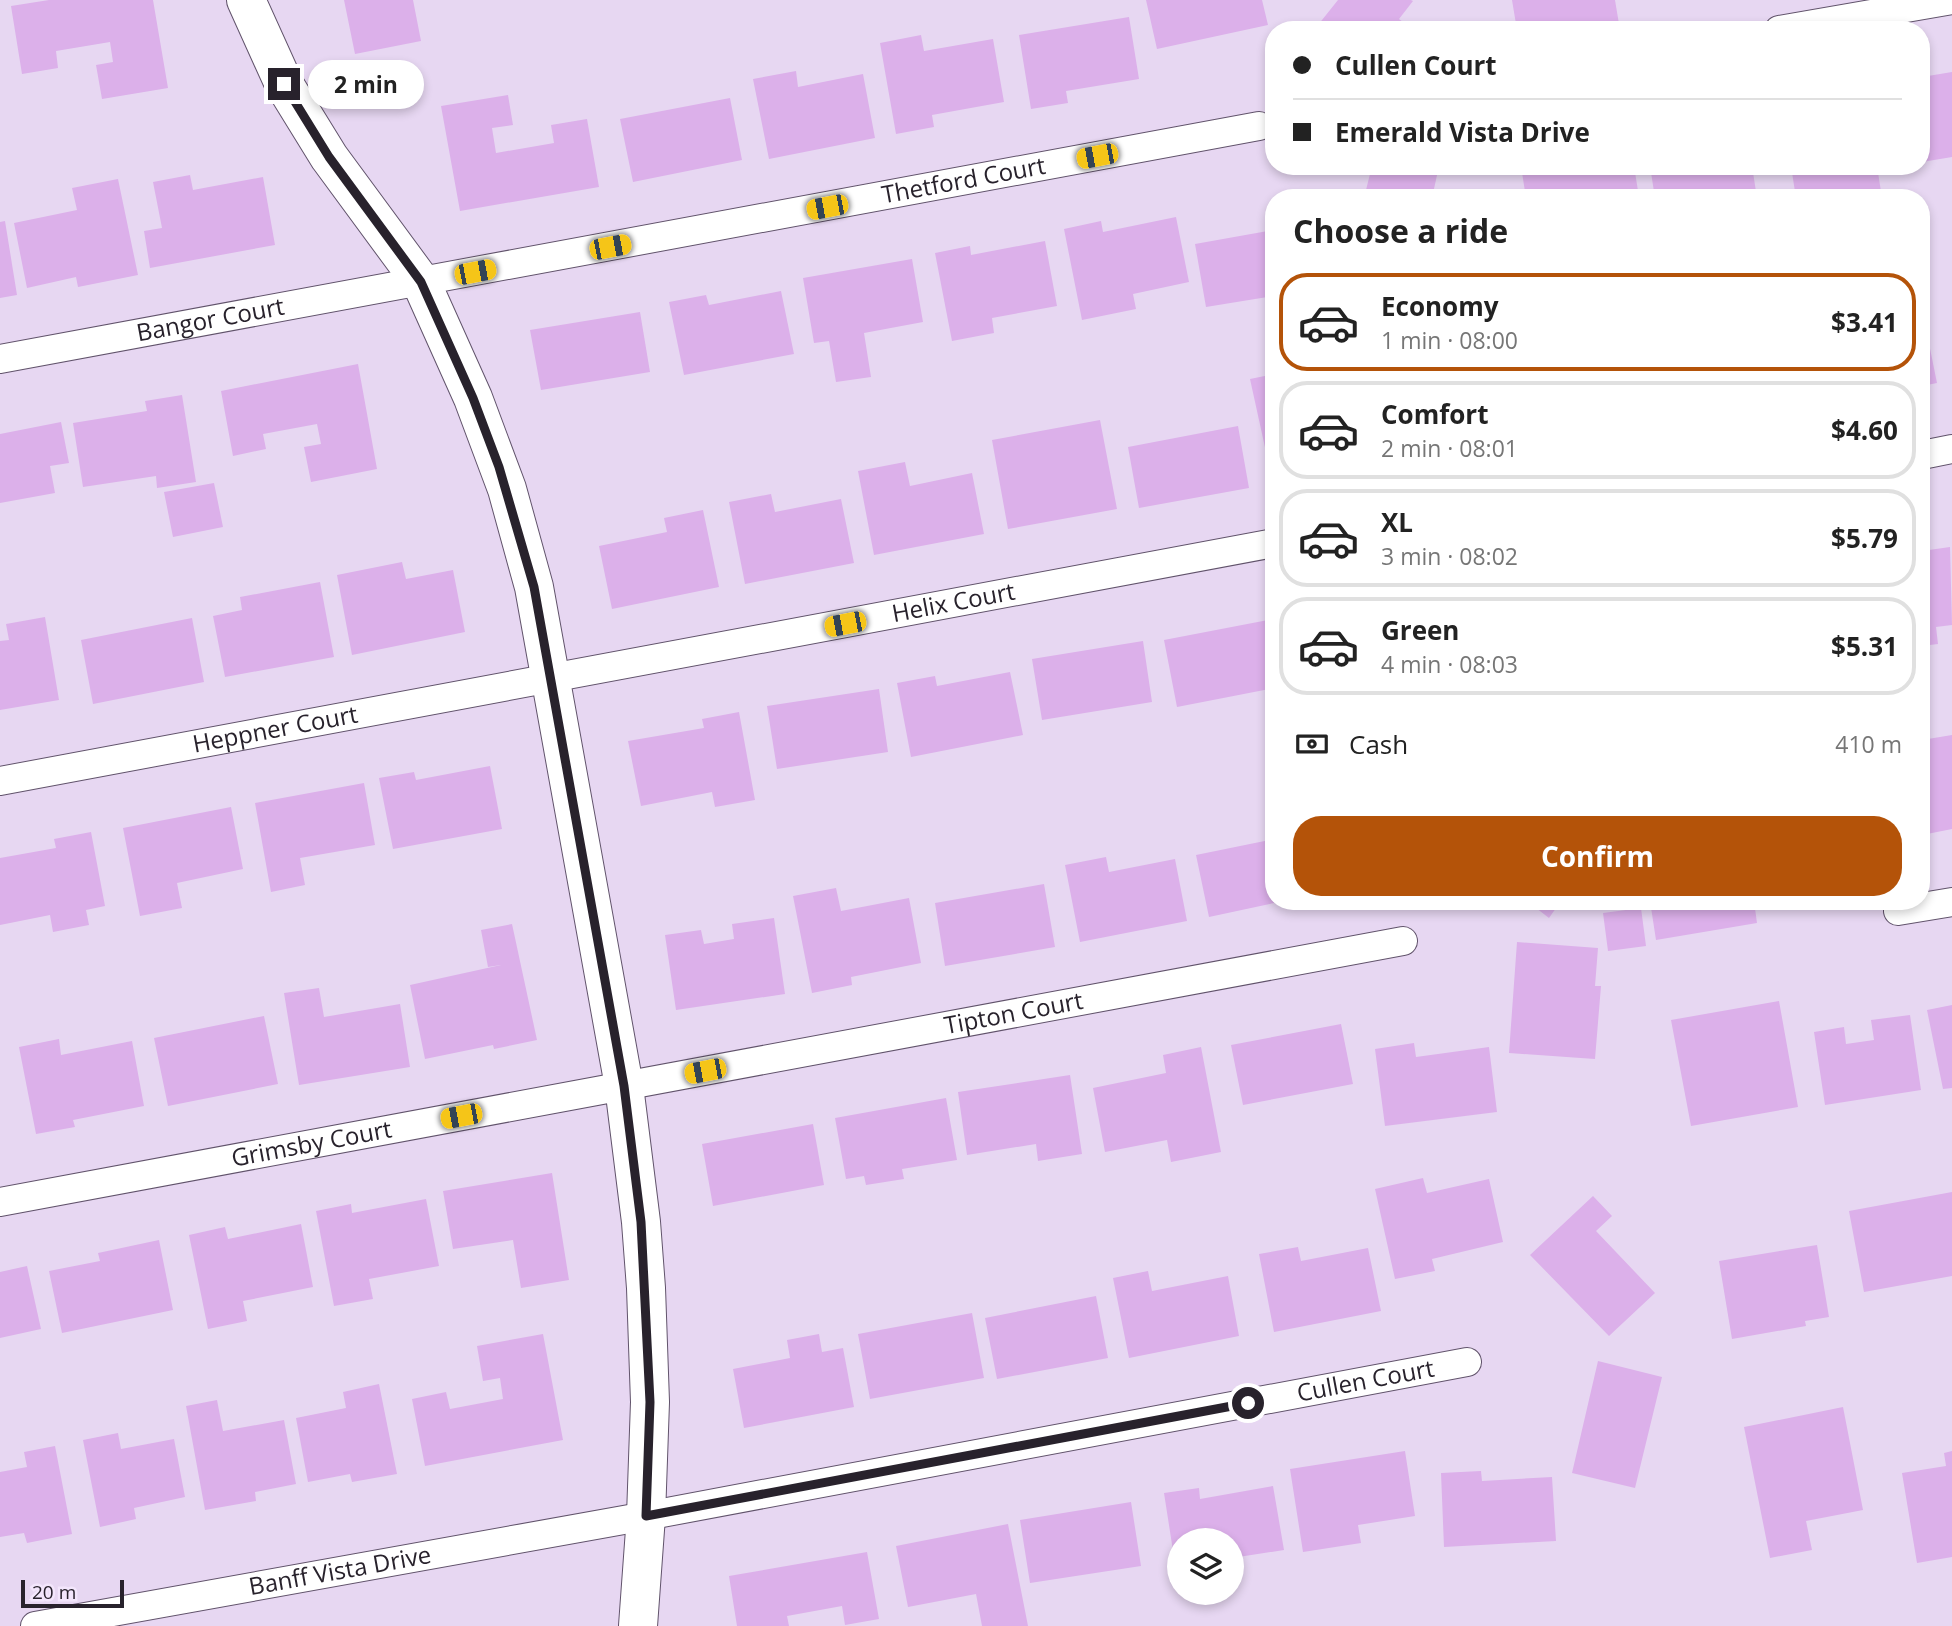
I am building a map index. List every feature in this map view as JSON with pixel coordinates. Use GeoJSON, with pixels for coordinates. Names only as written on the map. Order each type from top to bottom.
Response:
{"type":"FeatureCollection","features":[{"type":"Feature","properties":{"kind":"street"},"geometry":{"type":"LineString","coordinates":[[246,0],[284,84],[329,157],[421,282],[473,398],[507,489],[534,587],[624,1086],[641,1222],[650,1402],[646,1516],[638,1626]]}},
{"type":"Feature","properties":{"kind":"street"},"geometry":{"type":"LineString","coordinates":[[1831,21],[1952,0]]}},
{"type":"Feature","properties":{"kind":"street","name":"Thetford Court"},"geometry":{"type":"LineString","coordinates":[[421,282],[1259,126]]}},
{"type":"Feature","properties":{"kind":"street","name":"Bangor Court"},"geometry":{"type":"LineString","coordinates":[[0,359],[421,282]]}},
{"type":"Feature","properties":{"kind":"street"},"geometry":{"type":"LineString","coordinates":[[1930,453],[1952,449]]}},
{"type":"Feature","properties":{"kind":"street","name":"Helix Court"},"geometry":{"type":"LineString","coordinates":[[551,679],[1265,545]]}},
{"type":"Feature","properties":{"kind":"street","name":"Heppner Court"},"geometry":{"type":"LineString","coordinates":[[0,781],[551,679]]}},
{"type":"Feature","properties":{"kind":"street"},"geometry":{"type":"LineString","coordinates":[[1930,906],[1952,902]]}},
{"type":"Feature","properties":{"kind":"street"},"geometry":{"type":"LineString","coordinates":[[1898,911],[1904,910]]}},
{"type":"Feature","properties":{"kind":"street","name":"Tipton Court"},"geometry":{"type":"LineString","coordinates":[[624,1086],[1403,941]]}},
{"type":"Feature","properties":{"kind":"street","name":"Grimsby Court"},"geometry":{"type":"LineString","coordinates":[[0,1202],[624,1086]]}},
{"type":"Feature","properties":{"kind":"street","name":"Cullen Court"},"geometry":{"type":"LineString","coordinates":[[646,1516],[1466,1362]]}},
{"type":"Feature","properties":{"kind":"street","name":"Banff Vista Drive"},"geometry":{"type":"LineString","coordinates":[[35,1626],[646,1516]]}},
{"type":"Feature","properties":{"kind":"building"},"geometry":{"type":"Polygon","coordinates":[[[49,0],[153,0],[168,88],[102,99],[96,65],[113,62],[110,42],[56,51],[58,68],[22,74],[11,6],[49,0]]]}},
{"type":"Feature","properties":{"kind":"building"},"geometry":{"type":"Polygon","coordinates":[[[344,0],[413,0],[421,41],[355,54],[344,0]]]}},
{"type":"Feature","properties":{"kind":"building"},"geometry":{"type":"Polygon","coordinates":[[[1146,0],[1262,0],[1267,21],[1265,26],[1157,49],[1146,0]]]}},
{"type":"Feature","properties":{"kind":"building"},"geometry":{"type":"Polygon","coordinates":[[[1338,0],[1413,1],[1399,19],[1402,21],[1321,21],[1338,0]]]}},
{"type":"Feature","properties":{"kind":"building"},"geometry":{"type":"Polygon","coordinates":[[[1512,0],[1615,0],[1618,21],[1516,21],[1512,0]]]}},
{"type":"Feature","properties":{"kind":"building"},"geometry":{"type":"Polygon","coordinates":[[[1129,17],[1139,79],[1066,91],[1068,103],[1031,109],[1019,35],[1129,17]]]}},
{"type":"Feature","properties":{"kind":"building"},"geometry":{"type":"Polygon","coordinates":[[[921,35],[924,51],[993,39],[1004,102],[932,115],[934,127],[896,134],[880,43],[921,35]]]}},
{"type":"Feature","properties":{"kind":"building"},"geometry":{"type":"Polygon","coordinates":[[[796,71],[798,87],[863,74],[875,138],[769,159],[753,79],[796,71]]]}},
{"type":"Feature","properties":{"kind":"building"},"geometry":{"type":"Polygon","coordinates":[[[1952,72],[1952,157],[1930,161],[1930,76],[1952,72]]]}},
{"type":"Feature","properties":{"kind":"building"},"geometry":{"type":"Polygon","coordinates":[[[508,95],[513,125],[492,128],[496,153],[554,143],[551,125],[587,119],[599,187],[460,211],[441,106],[508,95]]]}},
{"type":"Feature","properties":{"kind":"building"},"geometry":{"type":"Polygon","coordinates":[[[730,98],[742,160],[633,182],[620,119],[730,98]]]}},
{"type":"Feature","properties":{"kind":"building"},"geometry":{"type":"Polygon","coordinates":[[[190,175],[193,190],[263,177],[275,245],[150,268],[144,231],[162,228],[153,182],[190,175]]]}},
{"type":"Feature","properties":{"kind":"building"},"geometry":{"type":"Polygon","coordinates":[[[1370,175],[1437,175],[1434,189],[1366,189],[1370,175]]]}},
{"type":"Feature","properties":{"kind":"building"},"geometry":{"type":"Polygon","coordinates":[[[1522,175],[1635,175],[1638,189],[1525,189],[1522,175]]]}},
{"type":"Feature","properties":{"kind":"building"},"geometry":{"type":"Polygon","coordinates":[[[1651,175],[1753,175],[1756,189],[1654,189],[1651,175]]]}},
{"type":"Feature","properties":{"kind":"building"},"geometry":{"type":"Polygon","coordinates":[[[1792,175],[1878,175],[1881,189],[1795,189],[1792,175]]]}},
{"type":"Feature","properties":{"kind":"building"},"geometry":{"type":"Polygon","coordinates":[[[118,179],[138,275],[78,287],[76,277],[27,288],[14,223],[77,210],[72,188],[118,179]]]}},
{"type":"Feature","properties":{"kind":"building"},"geometry":{"type":"Polygon","coordinates":[[[1176,217],[1189,282],[1133,294],[1136,309],[1082,320],[1064,229],[1101,221],[1103,232],[1176,217]]]}},
{"type":"Feature","properties":{"kind":"building"},"geometry":{"type":"Polygon","coordinates":[[[5,221],[17,295],[0,298],[0,222],[5,221]]]}},
{"type":"Feature","properties":{"kind":"building"},"geometry":{"type":"Polygon","coordinates":[[[1265,232],[1265,297],[1206,307],[1195,244],[1265,232]]]}},
{"type":"Feature","properties":{"kind":"building"},"geometry":{"type":"Polygon","coordinates":[[[1045,241],[1057,306],[992,318],[994,333],[952,341],[935,253],[970,246],[971,255],[1045,241]]]}},
{"type":"Feature","properties":{"kind":"building"},"geometry":{"type":"Polygon","coordinates":[[[912,259],[923,322],[864,333],[871,377],[836,382],[829,341],[814,343],[803,278],[912,259]]]}},
{"type":"Feature","properties":{"kind":"building"},"geometry":{"type":"Polygon","coordinates":[[[781,291],[794,354],[684,375],[669,302],[706,295],[709,305],[781,291]]]}},
{"type":"Feature","properties":{"kind":"building"},"geometry":{"type":"Polygon","coordinates":[[[640,312],[650,372],[541,390],[530,330],[640,312]]]}},
{"type":"Feature","properties":{"kind":"building"},"geometry":{"type":"Polygon","coordinates":[[[1930,348],[1937,383],[1930,384],[1930,348]]]}},
{"type":"Feature","properties":{"kind":"building"},"geometry":{"type":"Polygon","coordinates":[[[358,364],[377,469],[311,482],[304,447],[321,444],[317,424],[263,434],[266,449],[233,456],[221,391],[358,364]]]}},
{"type":"Feature","properties":{"kind":"building"},"geometry":{"type":"Polygon","coordinates":[[[1265,376],[1265,447],[1250,379],[1265,376]]]}},
{"type":"Feature","properties":{"kind":"building"},"geometry":{"type":"Polygon","coordinates":[[[182,395],[196,482],[157,488],[156,476],[83,487],[73,423],[147,411],[145,401],[182,395]]]}},
{"type":"Feature","properties":{"kind":"building"},"geometry":{"type":"Polygon","coordinates":[[[1100,420],[1117,509],[1008,529],[992,440],[1100,420]]]}},
{"type":"Feature","properties":{"kind":"building"},"geometry":{"type":"Polygon","coordinates":[[[61,422],[69,463],[50,466],[55,493],[0,503],[0,434],[61,422]]]}},
{"type":"Feature","properties":{"kind":"building"},"geometry":{"type":"Polygon","coordinates":[[[1238,426],[1249,488],[1139,508],[1128,447],[1238,426]]]}},
{"type":"Feature","properties":{"kind":"building"},"geometry":{"type":"Polygon","coordinates":[[[905,462],[910,486],[972,473],[984,534],[874,555],[858,471],[905,462]]]}},
{"type":"Feature","properties":{"kind":"building"},"geometry":{"type":"Polygon","coordinates":[[[214,483],[223,527],[173,537],[164,492],[214,483]]]}},
{"type":"Feature","properties":{"kind":"building"},"geometry":{"type":"Polygon","coordinates":[[[771,494],[775,512],[841,499],[854,563],[745,584],[729,502],[771,494]]]}},
{"type":"Feature","properties":{"kind":"building"},"geometry":{"type":"Polygon","coordinates":[[[703,510],[719,587],[612,609],[599,546],[667,532],[664,518],[703,510]]]}},
{"type":"Feature","properties":{"kind":"building"},"geometry":{"type":"Polygon","coordinates":[[[1950,547],[1952,625],[1936,627],[1938,644],[1930,645],[1930,550],[1950,547]]]}},
{"type":"Feature","properties":{"kind":"building"},"geometry":{"type":"Polygon","coordinates":[[[402,562],[406,579],[453,570],[465,632],[352,655],[337,575],[402,562]]]}},
{"type":"Feature","properties":{"kind":"building"},"geometry":{"type":"Polygon","coordinates":[[[320,582],[334,657],[225,677],[213,616],[242,610],[240,597],[320,582]]]}},
{"type":"Feature","properties":{"kind":"building"},"geometry":{"type":"Polygon","coordinates":[[[45,617],[59,700],[0,710],[0,641],[9,640],[6,624],[45,617]]]}},
{"type":"Feature","properties":{"kind":"building"},"geometry":{"type":"Polygon","coordinates":[[[192,618],[204,682],[93,704],[81,640],[192,618]]]}},
{"type":"Feature","properties":{"kind":"building"},"geometry":{"type":"Polygon","coordinates":[[[1265,621],[1265,690],[1177,707],[1164,640],[1265,621]]]}},
{"type":"Feature","properties":{"kind":"building"},"geometry":{"type":"Polygon","coordinates":[[[1143,641],[1152,702],[1042,720],[1032,659],[1143,641]]]}},
{"type":"Feature","properties":{"kind":"building"},"geometry":{"type":"Polygon","coordinates":[[[1010,672],[1023,735],[911,757],[897,683],[935,676],[937,686],[1010,672]]]}},
{"type":"Feature","properties":{"kind":"building"},"geometry":{"type":"Polygon","coordinates":[[[879,689],[888,752],[777,769],[767,706],[879,689]]]}},
{"type":"Feature","properties":{"kind":"building"},"geometry":{"type":"Polygon","coordinates":[[[739,712],[755,800],[715,807],[712,792],[641,806],[628,741],[704,728],[702,719],[739,712]]]}},
{"type":"Feature","properties":{"kind":"building"},"geometry":{"type":"Polygon","coordinates":[[[1952,735],[1952,829],[1930,833],[1930,739],[1952,735]]]}},
{"type":"Feature","properties":{"kind":"building"},"geometry":{"type":"Polygon","coordinates":[[[490,766],[502,829],[393,849],[379,778],[414,772],[416,780],[490,766]]]}},
{"type":"Feature","properties":{"kind":"building"},"geometry":{"type":"Polygon","coordinates":[[[364,783],[375,845],[300,858],[305,885],[271,892],[255,803],[364,783]]]}},
{"type":"Feature","properties":{"kind":"building"},"geometry":{"type":"Polygon","coordinates":[[[231,807],[243,869],[177,883],[182,908],[140,916],[123,828],[231,807]]]}},
{"type":"Feature","properties":{"kind":"building"},"geometry":{"type":"Polygon","coordinates":[[[91,832],[105,906],[86,910],[89,925],[53,932],[50,915],[0,925],[0,858],[56,848],[54,839],[91,832]]]}},
{"type":"Feature","properties":{"kind":"building"},"geometry":{"type":"Polygon","coordinates":[[[1265,841],[1265,905],[1209,917],[1196,855],[1265,841]]]}},
{"type":"Feature","properties":{"kind":"building"},"geometry":{"type":"Polygon","coordinates":[[[1106,857],[1109,872],[1175,859],[1187,921],[1080,942],[1065,865],[1106,857]]]}},
{"type":"Feature","properties":{"kind":"building"},"geometry":{"type":"Polygon","coordinates":[[[1044,884],[1055,947],[945,966],[935,903],[1044,884]]]}},
{"type":"Feature","properties":{"kind":"building"},"geometry":{"type":"Polygon","coordinates":[[[836,888],[841,911],[909,898],[921,963],[851,977],[852,985],[812,993],[793,896],[836,888]]]}},
{"type":"Feature","properties":{"kind":"building"},"geometry":{"type":"Polygon","coordinates":[[[1539,910],[1555,910],[1549,918],[1539,910]]]}},
{"type":"Feature","properties":{"kind":"building"},"geometry":{"type":"Polygon","coordinates":[[[1641,910],[1646,946],[1608,951],[1603,913],[1641,910]]]}},
{"type":"Feature","properties":{"kind":"building"},"geometry":{"type":"Polygon","coordinates":[[[1651,910],[1755,910],[1757,923],[1656,940],[1651,910]]]}},
{"type":"Feature","properties":{"kind":"building"},"geometry":{"type":"Polygon","coordinates":[[[774,918],[785,994],[676,1010],[665,935],[701,930],[704,944],[734,939],[732,924],[774,918]]]}},
{"type":"Feature","properties":{"kind":"building"},"geometry":{"type":"Polygon","coordinates":[[[512,924],[537,1040],[494,1049],[493,1045],[425,1059],[410,985],[501,965],[488,967],[481,930],[512,924]]]}},
{"type":"Feature","properties":{"kind":"building"},"geometry":{"type":"Polygon","coordinates":[[[1517,942],[1598,948],[1595,986],[1601,986],[1595,1059],[1509,1053],[1517,942]]]}},
{"type":"Feature","properties":{"kind":"building"},"geometry":{"type":"Polygon","coordinates":[[[319,988],[324,1017],[400,1004],[410,1067],[299,1085],[284,993],[319,988]]]}},
{"type":"Feature","properties":{"kind":"building"},"geometry":{"type":"Polygon","coordinates":[[[1779,1001],[1798,1107],[1691,1126],[1671,1020],[1779,1001]]]}},
{"type":"Feature","properties":{"kind":"building"},"geometry":{"type":"Polygon","coordinates":[[[1952,1005],[1952,1088],[1943,1089],[1927,1010],[1952,1005]]]}},
{"type":"Feature","properties":{"kind":"building"},"geometry":{"type":"Polygon","coordinates":[[[1910,1015],[1921,1090],[1825,1105],[1814,1032],[1844,1027],[1846,1044],[1874,1040],[1871,1020],[1910,1015]]]}},
{"type":"Feature","properties":{"kind":"building"},"geometry":{"type":"Polygon","coordinates":[[[264,1016],[278,1084],[168,1106],[154,1038],[264,1016]]]}},
{"type":"Feature","properties":{"kind":"building"},"geometry":{"type":"Polygon","coordinates":[[[1341,1024],[1353,1084],[1243,1105],[1231,1045],[1341,1024]]]}},
{"type":"Feature","properties":{"kind":"building"},"geometry":{"type":"Polygon","coordinates":[[[59,1039],[61,1055],[132,1041],[144,1106],[73,1120],[75,1127],[36,1134],[19,1047],[59,1039]]]}},
{"type":"Feature","properties":{"kind":"building"},"geometry":{"type":"Polygon","coordinates":[[[1414,1043],[1416,1057],[1489,1047],[1497,1112],[1385,1126],[1375,1049],[1414,1043]]]}},
{"type":"Feature","properties":{"kind":"building"},"geometry":{"type":"Polygon","coordinates":[[[1201,1047],[1221,1152],[1171,1162],[1167,1140],[1105,1152],[1093,1088],[1166,1073],[1163,1055],[1201,1047]]]}},
{"type":"Feature","properties":{"kind":"building"},"geometry":{"type":"Polygon","coordinates":[[[1070,1075],[1082,1154],[1038,1161],[1036,1144],[967,1155],[958,1092],[1070,1075]]]}},
{"type":"Feature","properties":{"kind":"building"},"geometry":{"type":"Polygon","coordinates":[[[946,1098],[957,1160],[902,1169],[904,1179],[866,1185],[864,1176],[846,1179],[835,1118],[946,1098]]]}},
{"type":"Feature","properties":{"kind":"building"},"geometry":{"type":"Polygon","coordinates":[[[813,1124],[824,1185],[713,1206],[702,1144],[813,1124]]]}},
{"type":"Feature","properties":{"kind":"building"},"geometry":{"type":"Polygon","coordinates":[[[552,1173],[569,1280],[521,1288],[513,1240],[453,1249],[443,1191],[552,1173]]]}},
{"type":"Feature","properties":{"kind":"building"},"geometry":{"type":"Polygon","coordinates":[[[1423,1178],[1427,1193],[1489,1179],[1503,1242],[1432,1259],[1435,1271],[1395,1279],[1375,1189],[1423,1178]]]}},
{"type":"Feature","properties":{"kind":"building"},"geometry":{"type":"Polygon","coordinates":[[[1952,1192],[1952,1276],[1864,1292],[1849,1211],[1952,1192]]]}},
{"type":"Feature","properties":{"kind":"building"},"geometry":{"type":"Polygon","coordinates":[[[1593,1196],[1612,1216],[1596,1231],[1655,1293],[1609,1336],[1530,1255],[1593,1196]]]}},
{"type":"Feature","properties":{"kind":"building"},"geometry":{"type":"Polygon","coordinates":[[[426,1199],[439,1266],[369,1279],[373,1299],[334,1306],[316,1211],[351,1204],[352,1213],[426,1199]]]}},
{"type":"Feature","properties":{"kind":"building"},"geometry":{"type":"Polygon","coordinates":[[[301,1224],[313,1287],[243,1301],[247,1321],[208,1329],[189,1235],[225,1227],[228,1239],[301,1224]]]}},
{"type":"Feature","properties":{"kind":"building"},"geometry":{"type":"Polygon","coordinates":[[[159,1240],[173,1310],[62,1333],[49,1271],[100,1261],[98,1253],[159,1240]]]}},
{"type":"Feature","properties":{"kind":"building"},"geometry":{"type":"Polygon","coordinates":[[[1817,1245],[1829,1317],[1805,1321],[1806,1326],[1732,1339],[1719,1261],[1817,1245]]]}},
{"type":"Feature","properties":{"kind":"building"},"geometry":{"type":"Polygon","coordinates":[[[1298,1247],[1301,1261],[1368,1248],[1381,1311],[1274,1332],[1259,1254],[1298,1247]]]}},
{"type":"Feature","properties":{"kind":"building"},"geometry":{"type":"Polygon","coordinates":[[[27,1266],[41,1329],[0,1338],[0,1272],[27,1266]]]}},
{"type":"Feature","properties":{"kind":"building"},"geometry":{"type":"Polygon","coordinates":[[[1148,1271],[1152,1291],[1228,1276],[1239,1336],[1129,1358],[1113,1278],[1148,1271]]]}},
{"type":"Feature","properties":{"kind":"building"},"geometry":{"type":"Polygon","coordinates":[[[1096,1296],[1108,1358],[997,1379],[985,1318],[1096,1296]]]}},
{"type":"Feature","properties":{"kind":"building"},"geometry":{"type":"Polygon","coordinates":[[[972,1313],[984,1378],[870,1399],[858,1334],[972,1313]]]}},
{"type":"Feature","properties":{"kind":"building"},"geometry":{"type":"Polygon","coordinates":[[[543,1334],[563,1440],[425,1466],[412,1399],[446,1392],[450,1409],[503,1399],[500,1378],[483,1381],[477,1346],[543,1334]]]}},
{"type":"Feature","properties":{"kind":"building"},"geometry":{"type":"Polygon","coordinates":[[[819,1334],[822,1352],[843,1348],[854,1407],[744,1428],[733,1369],[790,1358],[787,1340],[819,1334]]]}},
{"type":"Feature","properties":{"kind":"building"},"geometry":{"type":"Polygon","coordinates":[[[1598,1361],[1662,1377],[1635,1488],[1572,1473],[1598,1361]]]}},
{"type":"Feature","properties":{"kind":"building"},"geometry":{"type":"Polygon","coordinates":[[[379,1384],[397,1474],[352,1482],[350,1474],[308,1482],[296,1418],[346,1408],[343,1392],[379,1384]]]}},
{"type":"Feature","properties":{"kind":"building"},"geometry":{"type":"Polygon","coordinates":[[[217,1400],[223,1431],[284,1420],[296,1484],[255,1492],[256,1501],[205,1510],[186,1406],[217,1400]]]}},
{"type":"Feature","properties":{"kind":"building"},"geometry":{"type":"Polygon","coordinates":[[[1843,1407],[1863,1510],[1806,1521],[1812,1550],[1770,1558],[1744,1427],[1843,1407]]]}},
{"type":"Feature","properties":{"kind":"building"},"geometry":{"type":"Polygon","coordinates":[[[118,1433],[121,1449],[174,1439],[185,1497],[134,1508],[136,1519],[100,1527],[83,1440],[118,1433]]]}},
{"type":"Feature","properties":{"kind":"building"},"geometry":{"type":"Polygon","coordinates":[[[55,1446],[72,1534],[27,1543],[24,1533],[0,1537],[0,1472],[27,1467],[24,1452],[55,1446]]]}},
{"type":"Feature","properties":{"kind":"building"},"geometry":{"type":"Polygon","coordinates":[[[1405,1451],[1415,1516],[1358,1525],[1361,1543],[1303,1552],[1290,1469],[1405,1451]]]}},
{"type":"Feature","properties":{"kind":"building"},"geometry":{"type":"Polygon","coordinates":[[[1952,1451],[1952,1557],[1917,1563],[1902,1473],[1946,1466],[1944,1453],[1952,1451]]]}},
{"type":"Feature","properties":{"kind":"building"},"geometry":{"type":"Polygon","coordinates":[[[1481,1471],[1482,1481],[1552,1477],[1556,1541],[1444,1547],[1441,1473],[1481,1471]]]}},
{"type":"Feature","properties":{"kind":"building"},"geometry":{"type":"Polygon","coordinates":[[[1273,1486],[1284,1550],[1244,1556],[1244,1528],[1169,1528],[1164,1493],[1199,1488],[1200,1499],[1273,1486]]]}},
{"type":"Feature","properties":{"kind":"building"},"geometry":{"type":"Polygon","coordinates":[[[1131,1502],[1141,1566],[1030,1583],[1020,1520],[1131,1502]]]}},
{"type":"Feature","properties":{"kind":"building"},"geometry":{"type":"Polygon","coordinates":[[[1008,1524],[1028,1626],[982,1626],[976,1594],[908,1607],[896,1546],[1008,1524]]]}},
{"type":"Feature","properties":{"kind":"building"},"geometry":{"type":"Polygon","coordinates":[[[867,1552],[879,1619],[845,1625],[842,1606],[787,1616],[789,1626],[737,1626],[729,1576],[867,1552]]]}},
{"type":"Feature","properties":{"kind":"route"},"geometry":{"type":"LineString","coordinates":[[284,84],[329,157],[372,219],[421,282],[473,398],[499,467],[534,587],[624,1086],[641,1222],[650,1402],[646,1516],[1248,1403]]}}]}
